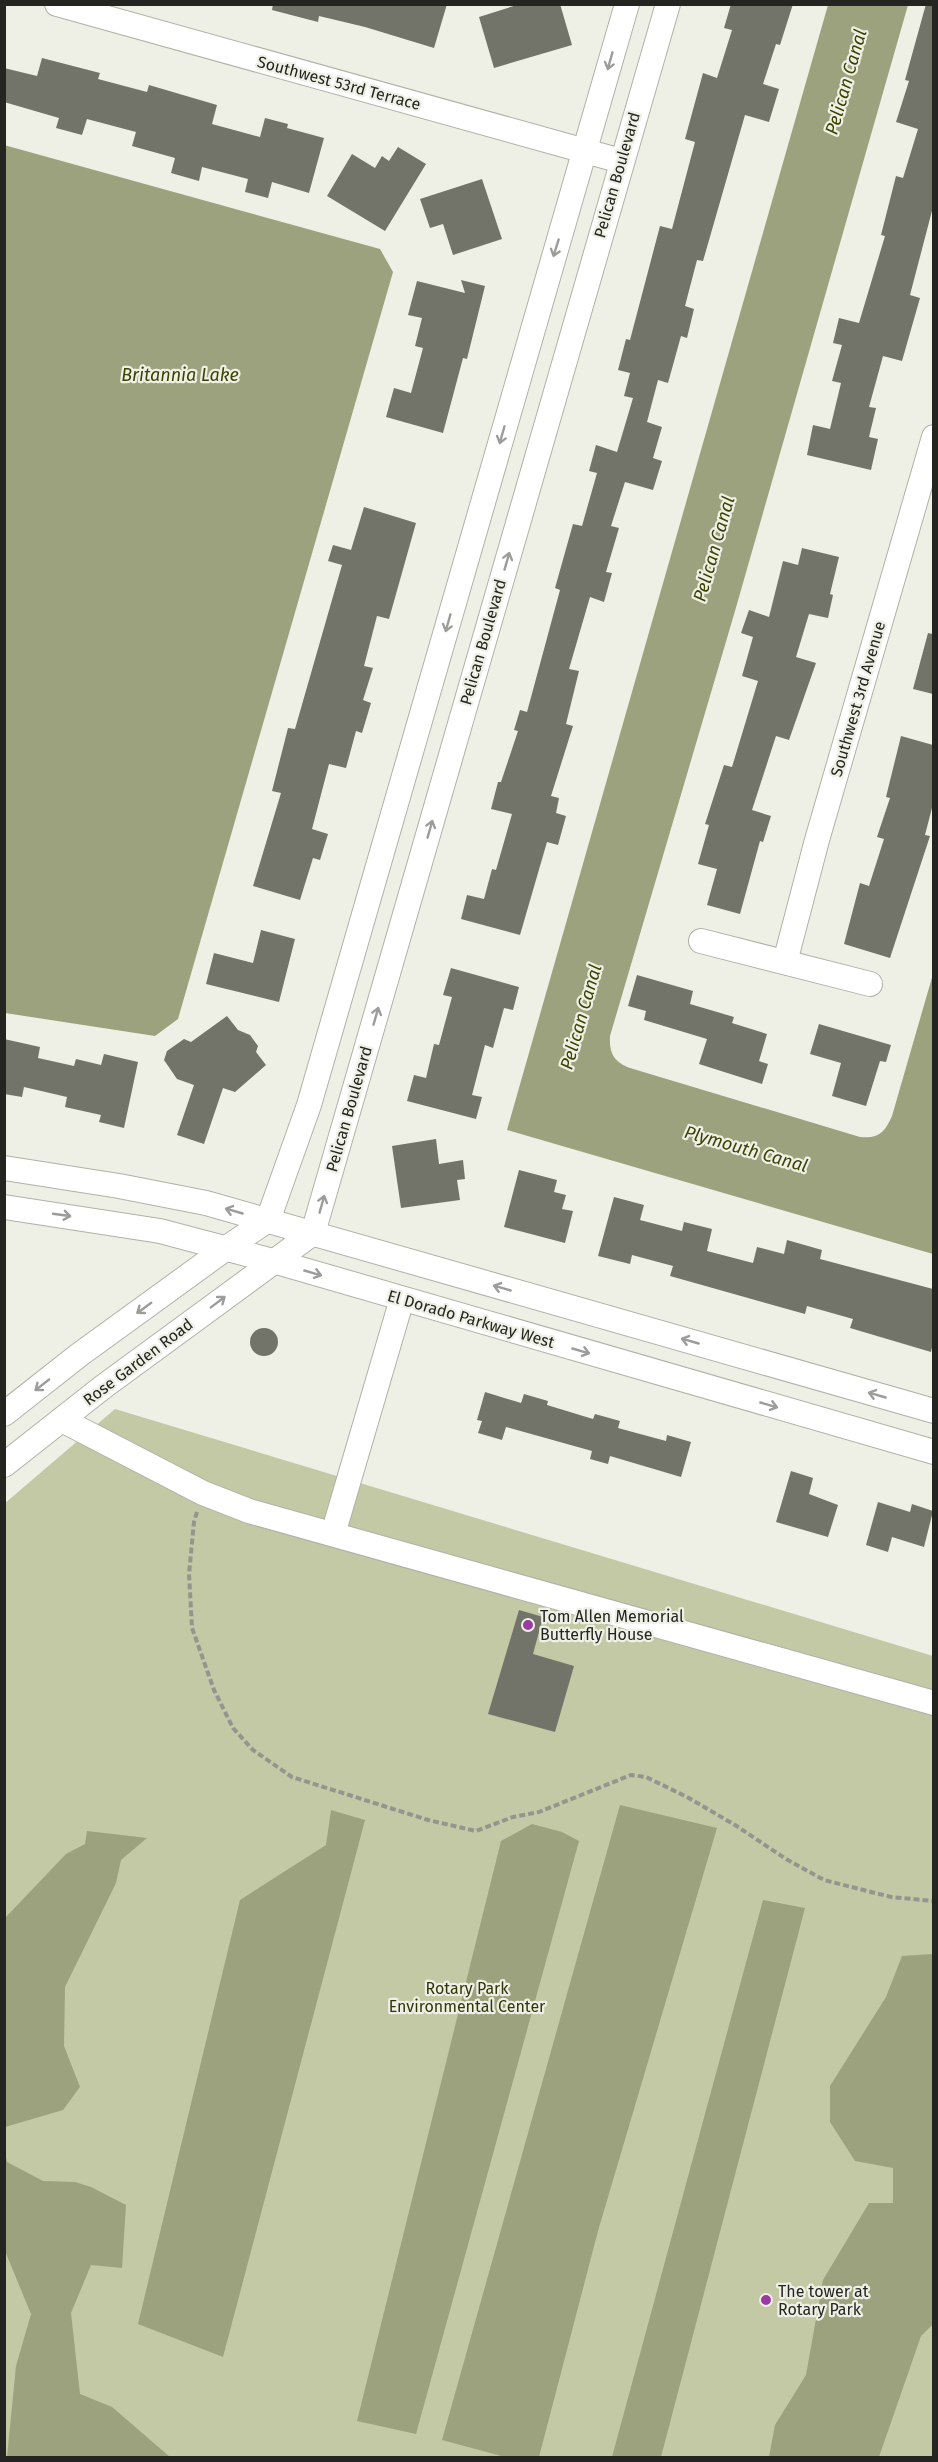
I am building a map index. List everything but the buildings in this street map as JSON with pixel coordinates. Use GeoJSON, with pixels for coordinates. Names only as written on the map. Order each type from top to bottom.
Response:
{"type":"FeatureCollection","features":[{"type":"Feature","properties":{"kind":"street","name":"Southwest 53rd Terrace"},"geometry":{"type":"LineString","coordinates":[[57,4],[621,161]]}},
{"type":"Feature","properties":{"kind":"street"},"geometry":{"type":"LineString","coordinates":[[4,1414],[79,1355],[268,1220],[309,1105],[627,4]]}},
{"type":"Feature","properties":{"kind":"street","name":"Pelican Boulevard"},"geometry":{"type":"LineString","coordinates":[[313,1233],[668,4]]}},
{"type":"Feature","properties":{"kind":"street","name":"Southwest 3rd Avenue"},"geometry":{"type":"LineString","coordinates":[[785,962],[817,840],[933,437]]}},
{"type":"Feature","properties":{"kind":"street"},"geometry":{"type":"LineString","coordinates":[[701,941],[870,984]]}},
{"type":"Feature","properties":{"kind":"street"},"geometry":{"type":"LineString","coordinates":[[4,1168],[206,1203],[933,1411]]}},
{"type":"Feature","properties":{"kind":"street","name":"El Dorado Parkway West"},"geometry":{"type":"LineString","coordinates":[[4,1207],[160,1231],[273,1261],[933,1452]]}},
{"type":"Feature","properties":{"kind":"street"},"geometry":{"type":"LineString","coordinates":[[273,1261],[313,1233]]}},
{"type":"Feature","properties":{"kind":"street","name":"Rose Garden Road"},"geometry":{"type":"LineString","coordinates":[[4,1465],[273,1261]]}},
{"type":"Feature","properties":{"kind":"street"},"geometry":{"type":"LineString","coordinates":[[333,1534],[402,1299]]}},
{"type":"Feature","properties":{"kind":"street"},"geometry":{"type":"LineString","coordinates":[[739,1396],[751,1359]]}},
{"type":"Feature","properties":{"kind":"street"},"geometry":{"type":"LineString","coordinates":[[62,1420],[202,1493],[249,1511],[933,1703]]}},
{"type":"Feature","properties":{"kind":"path"},"geometry":{"type":"LineString","coordinates":[[202,1493],[194,1522],[189,1574],[192,1628],[214,1690],[232,1728],[253,1750],[292,1777],[428,1820],[476,1831],[513,1817],[539,1812],[632,1775],[646,1778],[697,1803],[824,1880],[891,1897],[933,1901]]}},
{"type":"Feature","properties":{"kind":"green space","name":"Rotary Park Environmental Center"},"geometry":{"type":"Polygon","coordinates":[[[115,1409],[933,1656],[933,2457],[5,2457],[4,1504],[115,1409]]]}},
{"type":"Feature","properties":{"kind":"water"},"geometry":{"type":"Polygon","coordinates":[[[828,5],[908,5],[610,1042],[616,1060],[630,1068],[860,1137],[872,1137],[884,1130],[892,1116],[933,974],[933,1254],[507,1130],[828,5]]]}},
{"type":"Feature","properties":{"kind":"water","name":"Britannia Lake"},"geometry":{"type":"Polygon","coordinates":[[[4,145],[380,249],[393,272],[178,1019],[155,1036],[5,1013],[4,145]]]}},
{"type":"Feature","properties":{"kind":"water"},"geometry":{"type":"Polygon","coordinates":[[[620,1805],[717,1828],[598,2231],[539,2457],[505,2457],[442,2440],[620,1805]]]}},
{"type":"Feature","properties":{"kind":"water"},"geometry":{"type":"Polygon","coordinates":[[[331,1810],[365,1820],[223,2357],[138,2324],[240,1900],[326,1845],[331,1810]]]}},
{"type":"Feature","properties":{"kind":"water"},"geometry":{"type":"Polygon","coordinates":[[[532,1824],[562,1832],[579,1841],[416,2434],[357,2421],[501,1841],[532,1824]]]}},
{"type":"Feature","properties":{"kind":"water"},"geometry":{"type":"Polygon","coordinates":[[[87,1831],[147,1838],[121,1860],[116,1883],[65,1987],[64,2046],[80,2087],[63,2110],[5,2127],[5,1918],[66,1854],[85,1844],[87,1831]]]}},
{"type":"Feature","properties":{"kind":"water"},"geometry":{"type":"Polygon","coordinates":[[[763,1900],[805,1908],[661,2457],[612,2457],[763,1900]]]}},
{"type":"Feature","properties":{"kind":"water"},"geometry":{"type":"Polygon","coordinates":[[[933,1954],[933,2324],[921,2336],[879,2457],[769,2457],[775,2425],[806,2375],[823,2280],[869,2203],[893,2203],[893,2168],[855,2161],[830,2122],[830,2086],[886,1997],[902,1956],[933,1954]]]}},
{"type":"Feature","properties":{"kind":"water"},"geometry":{"type":"Polygon","coordinates":[[[5,2152],[7,2162],[43,2181],[75,2182],[91,2187],[126,2205],[122,2268],[91,2265],[71,2313],[80,2394],[112,2407],[170,2457],[7,2457],[16,2366],[31,2314],[5,2251],[5,2152]]]}},
{"type":"Feature","properties":{"kind":"place","name":"Tom Allen Memorial Butterfly House"},"geometry":{"type":"Point","coordinates":[528,1625]}},
{"type":"Feature","properties":{"kind":"place","name":"The tower at Rotary Park"},"geometry":{"type":"Point","coordinates":[766,2300]}},
{"type":"Feature","properties":{"kind":"water label","name":"Pelican Canal"},"geometry":{"type":"Point","coordinates":[846,82]}},
{"type":"Feature","properties":{"kind":"water label","name":"Pelican Canal"},"geometry":{"type":"Point","coordinates":[714,549]}},
{"type":"Feature","properties":{"kind":"water label","name":"Pelican Canal"},"geometry":{"type":"Point","coordinates":[581,1017]}},
{"type":"Feature","properties":{"kind":"water label","name":"Plymouth Canal"},"geometry":{"type":"Point","coordinates":[746,1149]}}]}
